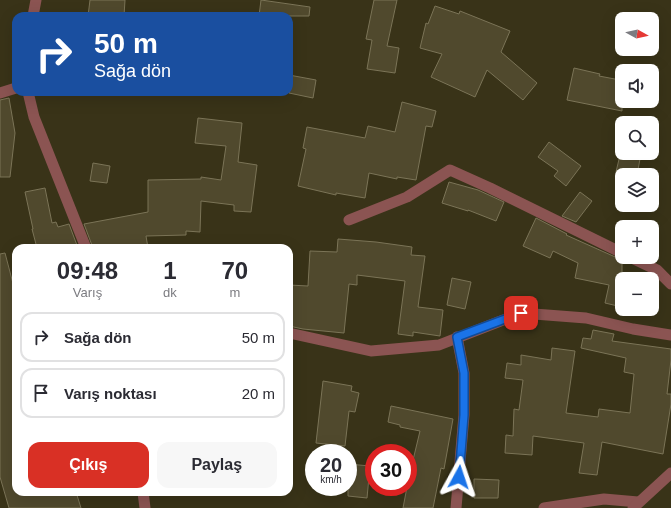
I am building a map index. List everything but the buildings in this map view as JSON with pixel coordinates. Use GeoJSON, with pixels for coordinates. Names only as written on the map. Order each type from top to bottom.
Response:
{"type":"FeatureCollection","features":[{"type":"Feature","properties":{"kind":"street"},"geometry":{"type":"LineString","coordinates":[[34,12],[36,0]]}},
{"type":"Feature","properties":{"kind":"street"},"geometry":{"type":"LineString","coordinates":[[0,94],[12,90]]}},
{"type":"Feature","properties":{"kind":"street"},"geometry":{"type":"LineString","coordinates":[[29,96],[34,118],[84,244]]}},
{"type":"Feature","properties":{"kind":"street"},"geometry":{"type":"LineString","coordinates":[[349,220],[407,198],[450,170],[498,191],[615,250]]}},
{"type":"Feature","properties":{"kind":"street"},"geometry":{"type":"LineString","coordinates":[[645,264],[657,270],[671,284]]}},
{"type":"Feature","properties":{"kind":"street"},"geometry":{"type":"LineString","coordinates":[[293,334],[371,351],[439,345],[521,313],[586,318],[633,329],[671,335]]}},
{"type":"Feature","properties":{"kind":"street"},"geometry":{"type":"LineString","coordinates":[[456,508],[464,415],[464,373],[457,337]]}},
{"type":"Feature","properties":{"kind":"street"},"geometry":{"type":"LineString","coordinates":[[544,508],[604,499],[635,505],[671,473]]}},
{"type":"Feature","properties":{"kind":"street"},"geometry":{"type":"LineString","coordinates":[[144,496],[145,508]]}},
{"type":"Feature","properties":{"kind":"route"},"geometry":{"type":"LineString","coordinates":[[459,477],[464,415],[464,373],[457,337],[521,313]]}}]}
